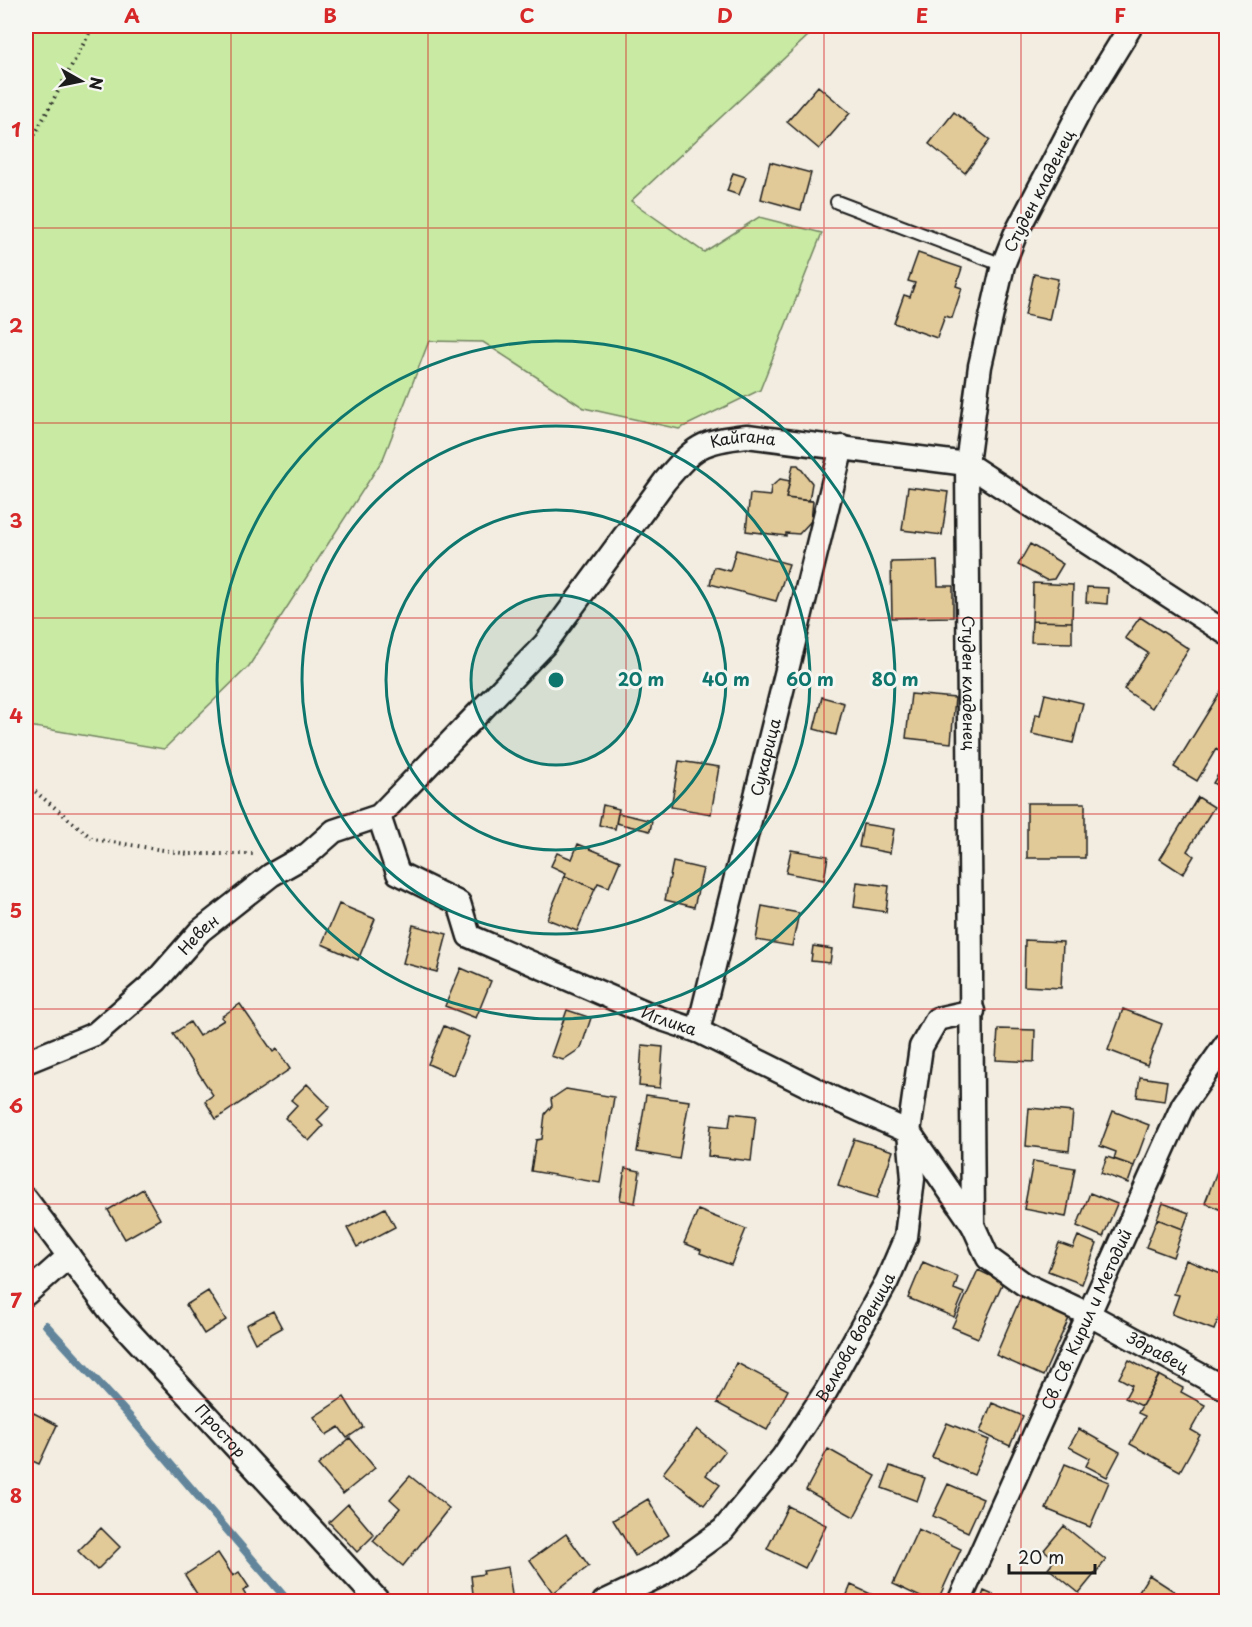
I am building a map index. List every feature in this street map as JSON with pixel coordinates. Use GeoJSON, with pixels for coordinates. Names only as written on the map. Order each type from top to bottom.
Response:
{"type":"FeatureCollection","features":[{"type":"Feature","properties":{"kind":"street","name":"Студен кладенец"},"geometry":{"type":"LineString","coordinates":[[1088,1314],[1023,1284],[988,1258],[973,1225],[968,464],[980,366],[1003,265],[1015,236],[1085,101],[1131,26]]}},
{"type":"Feature","properties":{"kind":"street","name":"Кайгана"},"geometry":{"type":"LineString","coordinates":[[379,816],[545,644],[630,525],[686,457],[711,440],[747,436],[968,464],[1227,633]]}},
{"type":"Feature","properties":{"kind":"street","name":"Сукарица"},"geometry":{"type":"LineString","coordinates":[[698,1031],[842,447]]}},
{"type":"Feature","properties":{"kind":"street","name":"Иглика"},"geometry":{"type":"LineString","coordinates":[[379,816],[398,873],[459,903],[469,936],[656,1017],[698,1031],[835,1099],[909,1132]]}},
{"type":"Feature","properties":{"kind":"street","name":"Невен"},"geometry":{"type":"LineString","coordinates":[[26,1062],[95,1034],[156,981],[200,931],[271,875],[308,854],[334,831],[379,816]]}},
{"type":"Feature","properties":{"kind":"street","name":"Велкова воденица"},"geometry":{"type":"LineString","coordinates":[[604,1602],[661,1575],[723,1530],[783,1457],[814,1410],[887,1281],[906,1237],[913,1179],[909,1132],[921,1047],[937,1019],[973,1011]]}},
{"type":"Feature","properties":{"kind":"street","name":"Св. Св. Кирил и Методий"},"geometry":{"type":"LineString","coordinates":[[959,1602],[1183,1104],[1227,1044]]}},
{"type":"Feature","properties":{"kind":"street"},"geometry":{"type":"LineString","coordinates":[[909,1132],[973,1225]]}},
{"type":"Feature","properties":{"kind":"street"},"geometry":{"type":"LineString","coordinates":[[26,1199],[69,1256],[26,1294]]}},
{"type":"Feature","properties":{"kind":"street","name":"Простор"},"geometry":{"type":"LineString","coordinates":[[69,1256],[110,1311],[379,1602]]}},
{"type":"Feature","properties":{"kind":"street","name":"Здравец"},"geometry":{"type":"LineString","coordinates":[[1088,1314],[1227,1389]]}},
{"type":"Feature","properties":{"kind":"lane"},"geometry":{"type":"LineString","coordinates":[[837,202],[1003,265]]}},
{"type":"Feature","properties":{"kind":"path"},"geometry":{"type":"LineString","coordinates":[[26,151],[93,26]]}},
{"type":"Feature","properties":{"kind":"path"},"geometry":{"type":"LineString","coordinates":[[26,784],[93,839],[188,854],[260,854]]}},
{"type":"Feature","properties":{"kind":"green space"},"geometry":{"type":"Polygon","coordinates":[[[26,26],[831,26],[808,36],[631,201],[704,252],[759,217],[822,233],[760,390],[679,429],[584,408],[483,342],[429,341],[383,459],[249,666],[164,749],[29,726],[26,724],[26,26]]]}},
{"type":"Feature","properties":{"kind":"building"},"geometry":{"type":"Polygon","coordinates":[[[818,86],[850,113],[819,149],[787,122],[818,86]]]}},
{"type":"Feature","properties":{"kind":"building"},"geometry":{"type":"Polygon","coordinates":[[[954,112],[990,140],[965,173],[929,144],[954,112]]]}},
{"type":"Feature","properties":{"kind":"building"},"geometry":{"type":"Polygon","coordinates":[[[770,162],[811,173],[801,210],[761,199],[770,162]]]}},
{"type":"Feature","properties":{"kind":"building"},"geometry":{"type":"Polygon","coordinates":[[[733,173],[746,177],[739,195],[727,191],[733,173]]]}},
{"type":"Feature","properties":{"kind":"building"},"geometry":{"type":"Polygon","coordinates":[[[918,253],[962,268],[956,286],[962,288],[952,318],[945,316],[937,338],[894,323],[904,295],[910,297],[915,283],[908,281],[918,253]]]}},
{"type":"Feature","properties":{"kind":"building"},"geometry":{"type":"Polygon","coordinates":[[[1034,274],[1058,279],[1049,320],[1025,315],[1034,274]]]}},
{"type":"Feature","properties":{"kind":"building"},"geometry":{"type":"Polygon","coordinates":[[[793,465],[798,465],[812,483],[809,501],[786,498],[793,465]]]}},
{"type":"Feature","properties":{"kind":"building"},"geometry":{"type":"Polygon","coordinates":[[[780,479],[790,481],[786,498],[813,501],[811,521],[799,534],[786,533],[786,536],[746,531],[750,494],[770,496],[771,487],[780,479]]]}},
{"type":"Feature","properties":{"kind":"building"},"geometry":{"type":"Polygon","coordinates":[[[908,487],[948,492],[942,535],[902,530],[908,487]]]}},
{"type":"Feature","properties":{"kind":"building"},"geometry":{"type":"Polygon","coordinates":[[[1030,544],[1063,564],[1054,579],[1046,580],[1018,565],[1030,544]]]}},
{"type":"Feature","properties":{"kind":"building"},"geometry":{"type":"Polygon","coordinates":[[[736,550],[789,564],[776,601],[710,584],[714,567],[730,571],[736,550]]]}},
{"type":"Feature","properties":{"kind":"building"},"geometry":{"type":"Polygon","coordinates":[[[937,561],[938,586],[953,586],[953,617],[892,618],[891,562],[937,561]]]}},
{"type":"Feature","properties":{"kind":"building"},"geometry":{"type":"Polygon","coordinates":[[[1033,583],[1073,585],[1072,622],[1032,621],[1033,583]]]}},
{"type":"Feature","properties":{"kind":"building"},"geometry":{"type":"Polygon","coordinates":[[[1087,587],[1108,588],[1107,604],[1086,602],[1087,587]]]}},
{"type":"Feature","properties":{"kind":"building"},"geometry":{"type":"Polygon","coordinates":[[[1140,617],[1189,649],[1152,708],[1124,689],[1148,653],[1125,638],[1140,617]]]}},
{"type":"Feature","properties":{"kind":"building"},"geometry":{"type":"Polygon","coordinates":[[[1032,621],[1072,622],[1072,643],[1031,642],[1032,621]]]}},
{"type":"Feature","properties":{"kind":"building"},"geometry":{"type":"Polygon","coordinates":[[[1224,686],[1226,687],[1226,741],[1220,752],[1216,749],[1197,781],[1174,767],[1224,686]]]}},
{"type":"Feature","properties":{"kind":"building"},"geometry":{"type":"Polygon","coordinates":[[[911,694],[955,698],[951,743],[906,738],[911,694]]]}},
{"type":"Feature","properties":{"kind":"building"},"geometry":{"type":"Polygon","coordinates":[[[1045,694],[1083,703],[1073,743],[1032,734],[1036,714],[1040,715],[1045,694]]]}},
{"type":"Feature","properties":{"kind":"building"},"geometry":{"type":"Polygon","coordinates":[[[822,697],[844,703],[836,735],[814,729],[822,697]]]}},
{"type":"Feature","properties":{"kind":"building"},"geometry":{"type":"Polygon","coordinates":[[[679,761],[719,767],[711,814],[671,807],[679,761]]]}},
{"type":"Feature","properties":{"kind":"building"},"geometry":{"type":"Polygon","coordinates":[[[1224,765],[1226,767],[1226,791],[1213,783],[1224,765]]]}},
{"type":"Feature","properties":{"kind":"building"},"geometry":{"type":"Polygon","coordinates":[[[1198,797],[1214,807],[1187,851],[1194,856],[1183,874],[1160,859],[1198,797]]]}},
{"type":"Feature","properties":{"kind":"building"},"geometry":{"type":"Polygon","coordinates":[[[1027,803],[1085,803],[1085,858],[1027,858],[1027,803]]]}},
{"type":"Feature","properties":{"kind":"building"},"geometry":{"type":"Polygon","coordinates":[[[603,805],[619,809],[615,829],[599,825],[603,805]]]}},
{"type":"Feature","properties":{"kind":"building"},"geometry":{"type":"Polygon","coordinates":[[[618,813],[652,821],[650,831],[616,823],[618,813]]]}},
{"type":"Feature","properties":{"kind":"building"},"geometry":{"type":"Polygon","coordinates":[[[863,824],[894,829],[890,853],[859,847],[863,824]]]}},
{"type":"Feature","properties":{"kind":"building"},"geometry":{"type":"Polygon","coordinates":[[[578,844],[620,861],[609,887],[598,883],[595,889],[565,876],[566,873],[551,866],[557,853],[572,859],[578,844]]]}},
{"type":"Feature","properties":{"kind":"building"},"geometry":{"type":"Polygon","coordinates":[[[791,850],[828,856],[824,880],[786,873],[791,850]]]}},
{"type":"Feature","properties":{"kind":"building"},"geometry":{"type":"Polygon","coordinates":[[[673,862],[703,869],[694,907],[665,900],[673,862]]]}},
{"type":"Feature","properties":{"kind":"building"},"geometry":{"type":"Polygon","coordinates":[[[565,876],[595,889],[577,931],[547,919],[565,876]]]}},
{"type":"Feature","properties":{"kind":"building"},"geometry":{"type":"Polygon","coordinates":[[[857,882],[889,886],[886,912],[854,907],[857,882]]]}},
{"type":"Feature","properties":{"kind":"building"},"geometry":{"type":"Polygon","coordinates":[[[339,904],[375,919],[358,960],[322,944],[339,904]]]}},
{"type":"Feature","properties":{"kind":"building"},"geometry":{"type":"Polygon","coordinates":[[[762,906],[799,913],[792,946],[756,940],[762,906]]]}},
{"type":"Feature","properties":{"kind":"building"},"geometry":{"type":"Polygon","coordinates":[[[413,925],[447,934],[437,972],[403,963],[413,925]]]}},
{"type":"Feature","properties":{"kind":"building"},"geometry":{"type":"Polygon","coordinates":[[[1025,940],[1063,942],[1061,988],[1024,986],[1025,940]]]}},
{"type":"Feature","properties":{"kind":"building"},"geometry":{"type":"Polygon","coordinates":[[[813,946],[832,949],[830,963],[811,961],[813,946]]]}},
{"type":"Feature","properties":{"kind":"building"},"geometry":{"type":"Polygon","coordinates":[[[461,968],[491,981],[476,1018],[445,1006],[461,968]]]}},
{"type":"Feature","properties":{"kind":"building"},"geometry":{"type":"Polygon","coordinates":[[[240,1004],[273,1052],[277,1049],[290,1069],[216,1119],[205,1101],[213,1095],[173,1034],[190,1022],[199,1036],[224,1020],[221,1017],[240,1004]]]}},
{"type":"Feature","properties":{"kind":"building"},"geometry":{"type":"Polygon","coordinates":[[[1123,1009],[1162,1024],[1147,1065],[1108,1050],[1123,1009]]]}},
{"type":"Feature","properties":{"kind":"building"},"geometry":{"type":"Polygon","coordinates":[[[567,1010],[591,1018],[581,1048],[563,1060],[551,1056],[567,1010]]]}},
{"type":"Feature","properties":{"kind":"building"},"geometry":{"type":"Polygon","coordinates":[[[444,1026],[469,1037],[453,1075],[428,1064],[444,1026]]]}},
{"type":"Feature","properties":{"kind":"building"},"geometry":{"type":"Polygon","coordinates":[[[998,1029],[1035,1030],[1034,1062],[996,1060],[998,1029]]]}},
{"type":"Feature","properties":{"kind":"building"},"geometry":{"type":"Polygon","coordinates":[[[642,1045],[663,1047],[660,1088],[639,1086],[642,1045]]]}},
{"type":"Feature","properties":{"kind":"building"},"geometry":{"type":"Polygon","coordinates":[[[1140,1077],[1167,1081],[1164,1101],[1137,1097],[1140,1077]]]}},
{"type":"Feature","properties":{"kind":"building"},"geometry":{"type":"Polygon","coordinates":[[[307,1084],[330,1107],[317,1120],[323,1126],[309,1141],[285,1118],[297,1105],[291,1100],[307,1084]]]}},
{"type":"Feature","properties":{"kind":"building"},"geometry":{"type":"Polygon","coordinates":[[[566,1089],[614,1097],[600,1183],[531,1171],[536,1140],[542,1139],[545,1114],[552,1106],[551,1099],[566,1089]]]}},
{"type":"Feature","properties":{"kind":"building"},"geometry":{"type":"Polygon","coordinates":[[[646,1095],[689,1101],[679,1159],[637,1152],[646,1095]]]}},
{"type":"Feature","properties":{"kind":"building"},"geometry":{"type":"Polygon","coordinates":[[[1029,1108],[1073,1112],[1069,1151],[1026,1146],[1029,1108]]]}},
{"type":"Feature","properties":{"kind":"building"},"geometry":{"type":"Polygon","coordinates":[[[1113,1111],[1149,1125],[1134,1166],[1114,1159],[1116,1152],[1100,1146],[1113,1111]]]}},
{"type":"Feature","properties":{"kind":"building"},"geometry":{"type":"Polygon","coordinates":[[[731,1113],[756,1116],[751,1161],[708,1156],[711,1125],[729,1127],[731,1113]]]}},
{"type":"Feature","properties":{"kind":"building"},"geometry":{"type":"Polygon","coordinates":[[[854,1139],[893,1151],[877,1198],[838,1186],[854,1139]]]}},
{"type":"Feature","properties":{"kind":"building"},"geometry":{"type":"Polygon","coordinates":[[[1107,1157],[1134,1166],[1128,1183],[1101,1173],[1107,1157]]]}},
{"type":"Feature","properties":{"kind":"building"},"geometry":{"type":"Polygon","coordinates":[[[1033,1161],[1075,1168],[1066,1217],[1024,1209],[1033,1161]]]}},
{"type":"Feature","properties":{"kind":"building"},"geometry":{"type":"Polygon","coordinates":[[[1219,1166],[1226,1169],[1226,1212],[1205,1203],[1219,1166]]]}},
{"type":"Feature","properties":{"kind":"building"},"geometry":{"type":"Polygon","coordinates":[[[625,1168],[640,1171],[635,1203],[620,1200],[625,1168]]]}},
{"type":"Feature","properties":{"kind":"building"},"geometry":{"type":"Polygon","coordinates":[[[143,1189],[160,1219],[125,1239],[108,1210],[143,1189]]]}},
{"type":"Feature","properties":{"kind":"building"},"geometry":{"type":"Polygon","coordinates":[[[1090,1193],[1117,1204],[1103,1237],[1077,1226],[1090,1193]]]}},
{"type":"Feature","properties":{"kind":"building"},"geometry":{"type":"Polygon","coordinates":[[[1163,1203],[1189,1213],[1183,1229],[1157,1219],[1163,1203]]]}},
{"type":"Feature","properties":{"kind":"building"},"geometry":{"type":"Polygon","coordinates":[[[385,1208],[395,1227],[357,1247],[347,1228],[385,1208]]]}},
{"type":"Feature","properties":{"kind":"building"},"geometry":{"type":"Polygon","coordinates":[[[698,1210],[746,1229],[731,1265],[700,1253],[701,1250],[684,1243],[698,1210]]]}},
{"type":"Feature","properties":{"kind":"building"},"geometry":{"type":"Polygon","coordinates":[[[1157,1219],[1183,1229],[1173,1257],[1146,1247],[1157,1219]]]}},
{"type":"Feature","properties":{"kind":"building"},"geometry":{"type":"Polygon","coordinates":[[[1078,1236],[1097,1244],[1082,1284],[1048,1271],[1059,1243],[1073,1248],[1078,1236]]]}},
{"type":"Feature","properties":{"kind":"building"},"geometry":{"type":"Polygon","coordinates":[[[1186,1260],[1226,1276],[1226,1311],[1222,1309],[1214,1330],[1172,1314],[1179,1295],[1174,1294],[1186,1260]]]}},
{"type":"Feature","properties":{"kind":"building"},"geometry":{"type":"Polygon","coordinates":[[[923,1262],[958,1277],[954,1289],[964,1293],[954,1317],[908,1298],[923,1262]]]}},
{"type":"Feature","properties":{"kind":"building"},"geometry":{"type":"Polygon","coordinates":[[[978,1270],[1003,1282],[978,1338],[952,1327],[978,1270]]]}},
{"type":"Feature","properties":{"kind":"building"},"geometry":{"type":"Polygon","coordinates":[[[208,1291],[226,1320],[204,1334],[186,1305],[208,1291]]]}},
{"type":"Feature","properties":{"kind":"building"},"geometry":{"type":"Polygon","coordinates":[[[1023,1292],[1070,1316],[1043,1376],[996,1355],[1023,1292]]]}},
{"type":"Feature","properties":{"kind":"building"},"geometry":{"type":"Polygon","coordinates":[[[273,1311],[282,1328],[255,1343],[246,1325],[273,1311]]]}},
{"type":"Feature","properties":{"kind":"building"},"geometry":{"type":"Polygon","coordinates":[[[1129,1360],[1159,1376],[1142,1406],[1125,1398],[1132,1385],[1119,1378],[1129,1360]]]}},
{"type":"Feature","properties":{"kind":"building"},"geometry":{"type":"Polygon","coordinates":[[[737,1363],[788,1390],[767,1430],[717,1403],[737,1363]]]}},
{"type":"Feature","properties":{"kind":"building"},"geometry":{"type":"Polygon","coordinates":[[[1159,1375],[1183,1388],[1181,1392],[1205,1405],[1191,1430],[1200,1435],[1180,1471],[1130,1444],[1145,1416],[1138,1413],[1159,1375]]]}},
{"type":"Feature","properties":{"kind":"building"},"geometry":{"type":"Polygon","coordinates":[[[344,1397],[363,1427],[347,1438],[339,1427],[326,1435],[314,1417],[344,1397]]]}},
{"type":"Feature","properties":{"kind":"building"},"geometry":{"type":"Polygon","coordinates":[[[992,1403],[1023,1416],[1010,1446],[980,1432],[992,1403]]]}},
{"type":"Feature","properties":{"kind":"building"},"geometry":{"type":"Polygon","coordinates":[[[26,1409],[57,1425],[39,1464],[26,1458],[26,1409]]]}},
{"type":"Feature","properties":{"kind":"building"},"geometry":{"type":"Polygon","coordinates":[[[947,1423],[989,1440],[974,1475],[932,1457],[947,1423]]]}},
{"type":"Feature","properties":{"kind":"building"},"geometry":{"type":"Polygon","coordinates":[[[697,1429],[725,1451],[706,1475],[720,1485],[704,1505],[663,1473],[697,1429]]]}},
{"type":"Feature","properties":{"kind":"building"},"geometry":{"type":"Polygon","coordinates":[[[1079,1429],[1120,1452],[1107,1477],[1086,1466],[1090,1458],[1069,1447],[1079,1429]]]}},
{"type":"Feature","properties":{"kind":"building"},"geometry":{"type":"Polygon","coordinates":[[[350,1438],[375,1468],[343,1494],[318,1465],[350,1438]]]}},
{"type":"Feature","properties":{"kind":"building"},"geometry":{"type":"Polygon","coordinates":[[[828,1449],[876,1476],[854,1517],[806,1490],[828,1449]]]}},
{"type":"Feature","properties":{"kind":"building"},"geometry":{"type":"Polygon","coordinates":[[[1065,1464],[1109,1482],[1090,1527],[1046,1509],[1065,1464]]]}},
{"type":"Feature","properties":{"kind":"building"},"geometry":{"type":"Polygon","coordinates":[[[890,1466],[925,1478],[917,1501],[882,1488],[890,1466]]]}},
{"type":"Feature","properties":{"kind":"building"},"geometry":{"type":"Polygon","coordinates":[[[410,1476],[449,1508],[403,1566],[373,1541],[400,1508],[390,1499],[410,1476]]]}},
{"type":"Feature","properties":{"kind":"building"},"geometry":{"type":"Polygon","coordinates":[[[948,1484],[983,1499],[968,1532],[933,1516],[948,1484]]]}},
{"type":"Feature","properties":{"kind":"building"},"geometry":{"type":"Polygon","coordinates":[[[648,1499],[669,1535],[635,1556],[613,1520],[648,1499]]]}},
{"type":"Feature","properties":{"kind":"building"},"geometry":{"type":"Polygon","coordinates":[[[348,1504],[374,1535],[357,1552],[329,1522],[348,1504]]]}},
{"type":"Feature","properties":{"kind":"building"},"geometry":{"type":"Polygon","coordinates":[[[788,1506],[826,1525],[805,1568],[767,1549],[788,1506]]]}},
{"type":"Feature","properties":{"kind":"building"},"geometry":{"type":"Polygon","coordinates":[[[1064,1526],[1106,1560],[1079,1593],[1048,1568],[1055,1559],[1044,1550],[1064,1526]]]}},
{"type":"Feature","properties":{"kind":"building"},"geometry":{"type":"Polygon","coordinates":[[[101,1528],[120,1547],[97,1570],[78,1551],[101,1528]]]}},
{"type":"Feature","properties":{"kind":"building"},"geometry":{"type":"Polygon","coordinates":[[[918,1529],[961,1549],[937,1602],[931,1602],[893,1584],[918,1529]]]}},
{"type":"Feature","properties":{"kind":"building"},"geometry":{"type":"Polygon","coordinates":[[[566,1534],[589,1566],[553,1593],[530,1560],[566,1534]]]}},
{"type":"Feature","properties":{"kind":"building"},"geometry":{"type":"Polygon","coordinates":[[[218,1553],[233,1576],[239,1572],[249,1587],[243,1591],[250,1602],[202,1602],[185,1575],[218,1553]]]}},
{"type":"Feature","properties":{"kind":"building"},"geometry":{"type":"Polygon","coordinates":[[[508,1567],[513,1602],[467,1602],[466,1596],[473,1594],[471,1576],[484,1574],[483,1571],[508,1567]]]}},
{"type":"Feature","properties":{"kind":"building"},"geometry":{"type":"Polygon","coordinates":[[[1149,1575],[1183,1597],[1180,1602],[1132,1602],[1149,1575]]]}},
{"type":"Feature","properties":{"kind":"building"},"geometry":{"type":"Polygon","coordinates":[[[851,1585],[888,1602],[844,1602],[851,1585]]]}},
{"type":"Feature","properties":{"kind":"building"},"geometry":{"type":"Polygon","coordinates":[[[984,1591],[1009,1602],[980,1602],[984,1591]]]}},
{"type":"Feature","properties":{"kind":"waterway"},"geometry":{"type":"LineString","coordinates":[[46,1325],[130,1417],[289,1602]]}}]}
